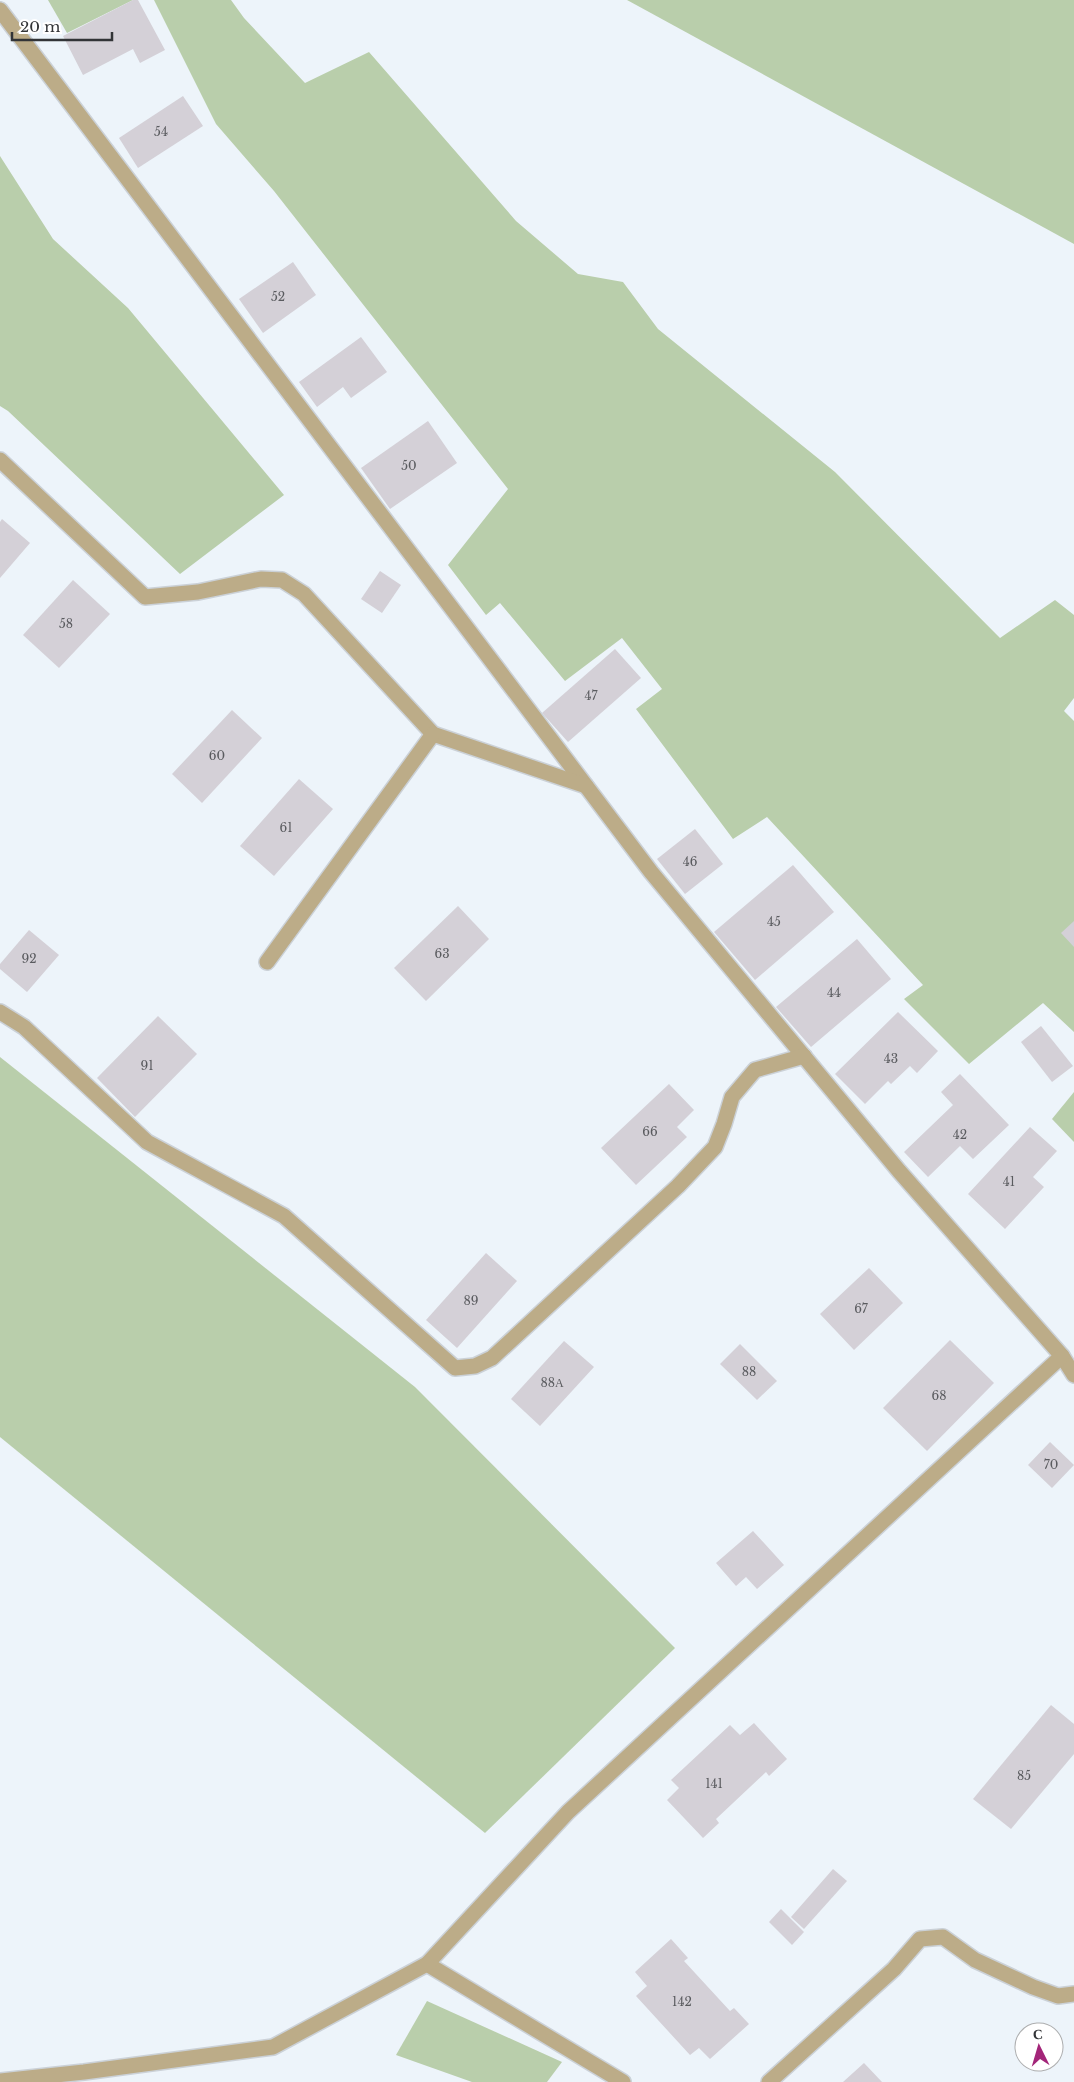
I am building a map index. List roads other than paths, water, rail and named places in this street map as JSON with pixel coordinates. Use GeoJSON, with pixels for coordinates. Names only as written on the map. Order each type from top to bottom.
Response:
{"type":"FeatureCollection","features":[{"type":"Feature","properties":{"kind":"street"},"geometry":{"type":"LineString","coordinates":[[0,10],[651,872],[899,1171],[1062,1356],[1074,1375]]}},
{"type":"Feature","properties":{"kind":"street"},"geometry":{"type":"LineString","coordinates":[[0,460],[145,597],[198,592],[261,579],[282,580],[304,594],[433,734],[586,786]]}},
{"type":"Feature","properties":{"kind":"street"},"geometry":{"type":"LineString","coordinates":[[267,962],[433,734]]}},
{"type":"Feature","properties":{"kind":"street"},"geometry":{"type":"LineString","coordinates":[[0,1012],[24,1027],[147,1142],[284,1216],[455,1368],[475,1366],[492,1358],[678,1186],[715,1147],[732,1097],[755,1070],[804,1056]]}},
{"type":"Feature","properties":{"kind":"street"},"geometry":{"type":"LineString","coordinates":[[0,2081],[273,2047],[427,1964],[568,1812],[1062,1356]]}},
{"type":"Feature","properties":{"kind":"street"},"geometry":{"type":"LineString","coordinates":[[769,2082],[894,1968],[920,1940],[944,1938],[976,1960],[1033,1986],[1058,1996],[1074,1994]]}},
{"type":"Feature","properties":{"kind":"street"},"geometry":{"type":"LineString","coordinates":[[427,1964],[623,2082]]}}]}
